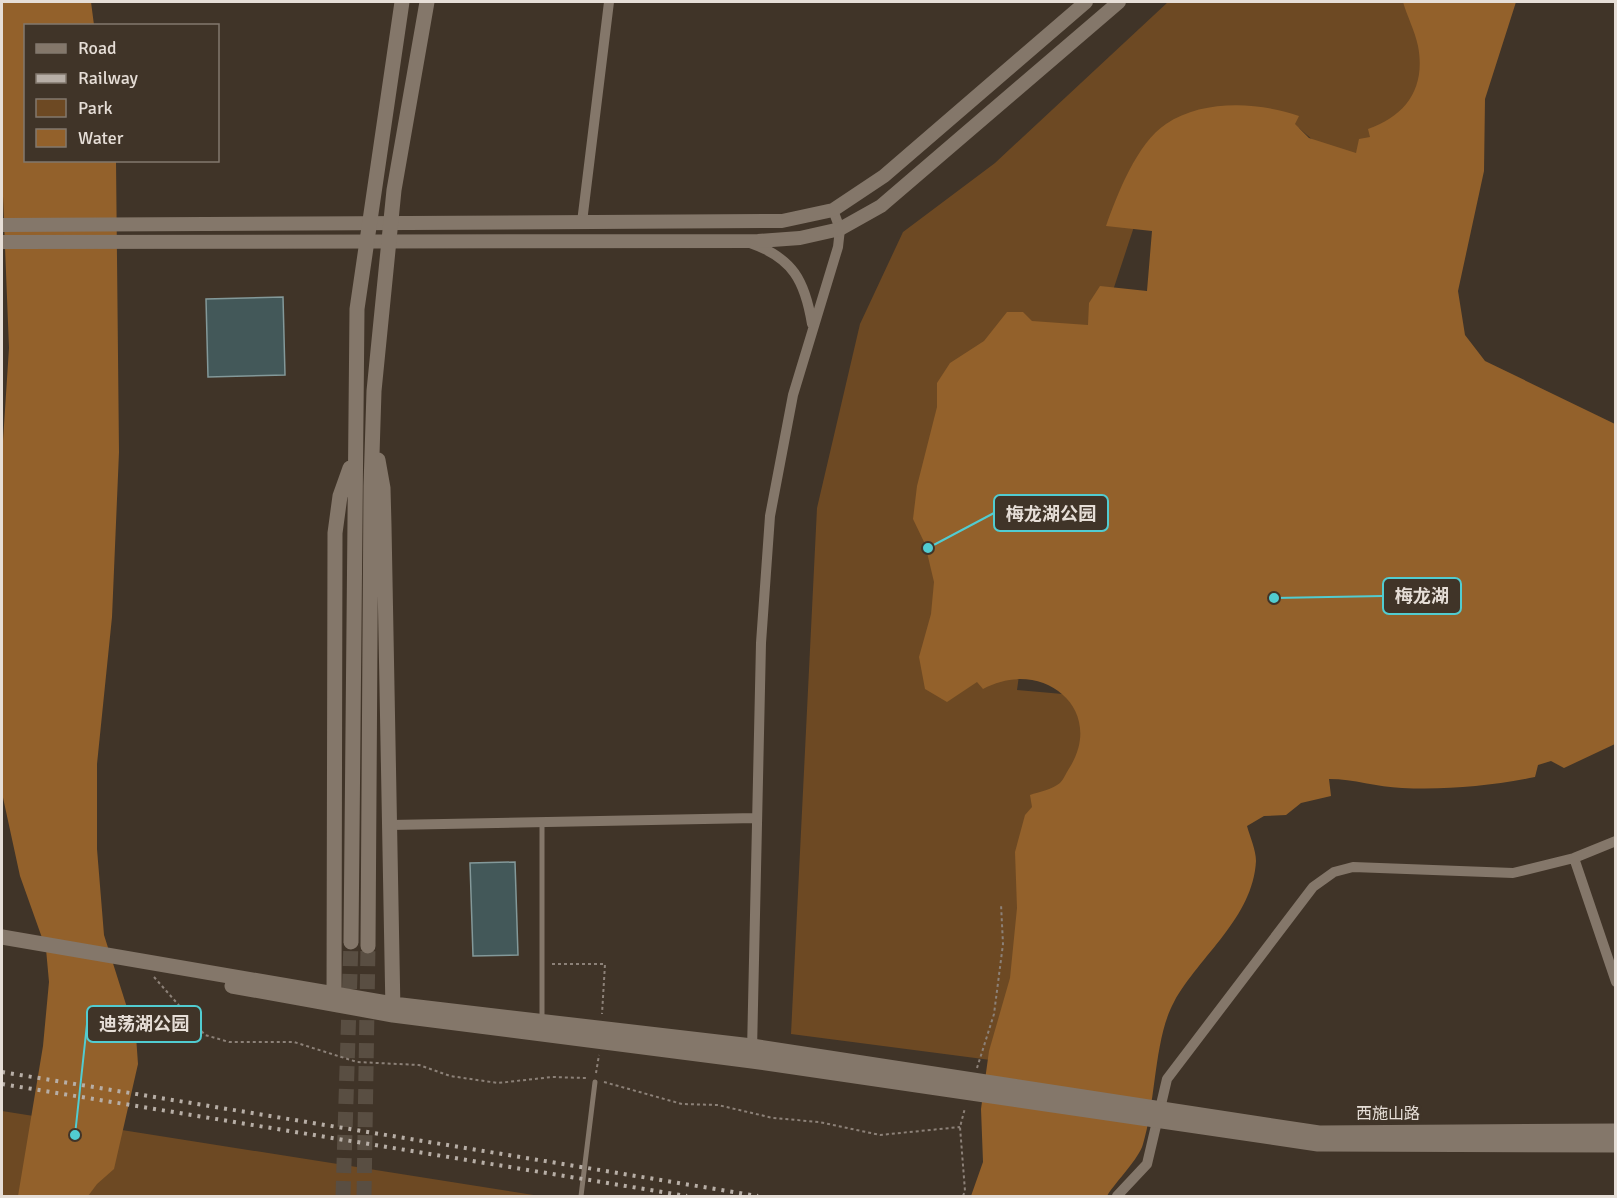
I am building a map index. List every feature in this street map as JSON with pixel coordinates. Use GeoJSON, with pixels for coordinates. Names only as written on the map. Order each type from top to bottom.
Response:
{"type":"FeatureCollection","features":[{"type":"Feature","properties":{"kind":"main road"},"geometry":{"type":"LineString","coordinates":[[351,942],[357,309],[402,2]]}},
{"type":"Feature","properties":{"kind":"main road"},"geometry":{"type":"LineString","coordinates":[[368,946],[373,431],[391,224],[427,2]]}},
{"type":"Feature","properties":{"kind":"main road"},"geometry":{"type":"LineString","coordinates":[[373,431],[382,488],[393,1009]]}},
{"type":"Feature","properties":{"kind":"main road"},"geometry":{"type":"LineString","coordinates":[[334,999],[335,533],[340,496],[354,457]]}},
{"type":"Feature","properties":{"kind":"main road"},"geometry":{"type":"LineString","coordinates":[[2,937],[33,948]]}},
{"type":"Feature","properties":{"kind":"main road"},"geometry":{"type":"LineString","coordinates":[[2,948],[33,948],[393,1009],[752,1054]]}},
{"type":"Feature","properties":{"kind":"main road"},"geometry":{"type":"LineString","coordinates":[[120,962],[149,971],[334,999]]}},
{"type":"Feature","properties":{"kind":"main road"},"geometry":{"type":"LineString","coordinates":[[393,1009],[542,1022],[1162,1114]]}},
{"type":"Feature","properties":{"kind":"main road","name":"西施山路"},"geometry":{"type":"LineString","coordinates":[[1162,1114],[1319,1133],[1616,1131]]}},
{"type":"Feature","properties":{"kind":"main road","name":"西施山路"},"geometry":{"type":"LineString","coordinates":[[1162,1114],[1318,1144],[1616,1145]]}},
{"type":"Feature","properties":{"kind":"street"},"geometry":{"type":"LineString","coordinates":[[582,222],[609,2]]}},
{"type":"Feature","properties":{"kind":"street"},"geometry":{"type":"LineString","coordinates":[[2,225],[782,221],[833,210],[884,176],[1086,2]]}},
{"type":"Feature","properties":{"kind":"street"},"geometry":{"type":"LineString","coordinates":[[2,242],[744,241],[800,238],[840,229],[881,206],[1119,2]]}},
{"type":"Feature","properties":{"kind":"street"},"geometry":{"type":"LineString","coordinates":[[752,1054],[756,818],[762,643],[770,516],[793,395],[812,326],[838,247],[840,229],[833,210]]}},
{"type":"Feature","properties":{"kind":"street"},"geometry":{"type":"LineString","coordinates":[[744,241],[772,250],[788,264],[801,281],[808,299],[812,326]]}},
{"type":"Feature","properties":{"kind":"street"},"geometry":{"type":"LineString","coordinates":[[390,825],[756,818]]}},
{"type":"Feature","properties":{"kind":"street"},"geometry":{"type":"LineString","coordinates":[[1117,1197],[1147,1164],[1167,1078],[1312,887],[1334,872],[1353,867],[1513,873],[1574,858],[1616,841]]}},
{"type":"Feature","properties":{"kind":"street"},"geometry":{"type":"LineString","coordinates":[[1574,858],[1616,982]]}},
{"type":"Feature","properties":{"kind":"lane"},"geometry":{"type":"LineString","coordinates":[[542,822],[542,1022]]}},
{"type":"Feature","properties":{"kind":"lane"},"geometry":{"type":"LineString","coordinates":[[581,1197],[593,1081]]}},
{"type":"Feature","properties":{"kind":"path"},"geometry":{"type":"LineString","coordinates":[[963,1197],[965,1191],[960,1126],[970,1086],[994,1014],[1003,944],[1000,904]]}},
{"type":"Feature","properties":{"kind":"path"},"geometry":{"type":"LineString","coordinates":[[542,964],[605,964]]}},
{"type":"Feature","properties":{"kind":"path"},"geometry":{"type":"LineString","coordinates":[[149,971],[205,1035],[229,1042],[294,1042],[357,1062],[418,1065],[450,1076],[498,1083],[552,1077],[593,1081]]}},
{"type":"Feature","properties":{"kind":"path"},"geometry":{"type":"LineString","coordinates":[[603,1082],[682,1104],[718,1106],[773,1118],[819,1122],[880,1135],[960,1126]]}},
{"type":"Feature","properties":{"kind":"green space"},"geometry":{"type":"Polygon","coordinates":[[[1168,2],[1417,2],[1440,87],[1371,160],[1332,157],[1299,128],[1209,124],[1155,163],[1097,339],[1031,589],[1017,690],[1074,695],[1095,731],[1006,1062],[791,1034],[817,508],[860,324],[903,232],[995,163],[1168,2]]]}},
{"type":"Feature","properties":{"kind":"green space"},"geometry":{"type":"Polygon","coordinates":[[[2,1111],[540,1196],[2,1196],[2,1111]]]}},
{"type":"Feature","properties":{"kind":"water"},"geometry":{"type":"Polygon","coordinates":[[[2,2],[91,2],[94,24],[24,24],[24,162],[116,162],[119,452],[112,617],[97,764],[97,849],[104,935],[136,1036],[138,1064],[114,1169],[97,1184],[88,1196],[18,1196],[43,1046],[49,982],[46,949],[20,876],[2,793],[2,456],[9,348],[2,171],[2,2]]]}},
{"type":"Feature","properties":{"kind":"water"},"geometry":{"type":"Polygon","coordinates":[[[1403,2],[1516,2],[1485,99],[1484,171],[1458,291],[1465,335],[1485,361],[1615,424],[1615,744],[1564,768],[1551,761],[1538,765],[1535,777],[1502,783],[1452,788],[1402,788],[1329,779],[1331,796],[1301,803],[1286,815],[1264,816],[1247,826],[1256,857],[1253,881],[1236,918],[1185,985],[1167,1017],[1143,1144],[1132,1163],[1107,1196],[971,1196],[983,1162],[981,1109],[989,1051],[1010,978],[1017,908],[1015,852],[1025,815],[1032,807],[1030,795],[1060,783],[1079,745],[1080,725],[1074,708],[1062,694],[1046,684],[1026,679],[1005,681],[983,689],[977,682],[947,702],[925,689],[919,657],[931,614],[934,582],[925,544],[913,519],[917,486],[937,407],[937,383],[950,363],[984,341],[1007,312],[1023,312],[1032,321],[1088,325],[1089,303],[1100,286],[1147,291],[1152,231],[1106,226],[1122,185],[1137,156],[1166,124],[1197,110],[1214,107],[1231,105],[1267,108],[1299,116],[1295,124],[1309,138],[1356,153],[1359,139],[1370,137],[1368,129],[1403,108],[1416,87],[1420,61],[1418,46],[1403,2]]]}},
{"type":"Feature","properties":{"kind":"building"},"geometry":{"type":"Polygon","coordinates":[[[283,297],[285,375],[208,377],[206,299],[283,297]]]}},
{"type":"Feature","properties":{"kind":"building"},"geometry":{"type":"Polygon","coordinates":[[[515,862],[518,955],[473,956],[470,863],[515,862]]]}},
{"type":"Feature","properties":{"kind":"tunnel"},"geometry":{"type":"LineString","coordinates":[[343,1196],[351,942]]}},
{"type":"Feature","properties":{"kind":"tunnel"},"geometry":{"type":"LineString","coordinates":[[364,1196],[368,946]]}},
{"type":"Feature","properties":{"kind":"railway"},"geometry":{"type":"LineString","coordinates":[[2,1072],[758,1196]]}},
{"type":"Feature","properties":{"kind":"railway"},"geometry":{"type":"LineString","coordinates":[[2,1084],[687,1196]]}},
{"type":"Feature","properties":{"kind":"place","name":"梅龙湖公园"},"geometry":{"type":"Point","coordinates":[928,548]}},
{"type":"Feature","properties":{"kind":"place","name":"梅龙湖"},"geometry":{"type":"Point","coordinates":[1274,598]}},
{"type":"Feature","properties":{"kind":"place","name":"迪荡湖公园"},"geometry":{"type":"Point","coordinates":[75,1135]}}]}
